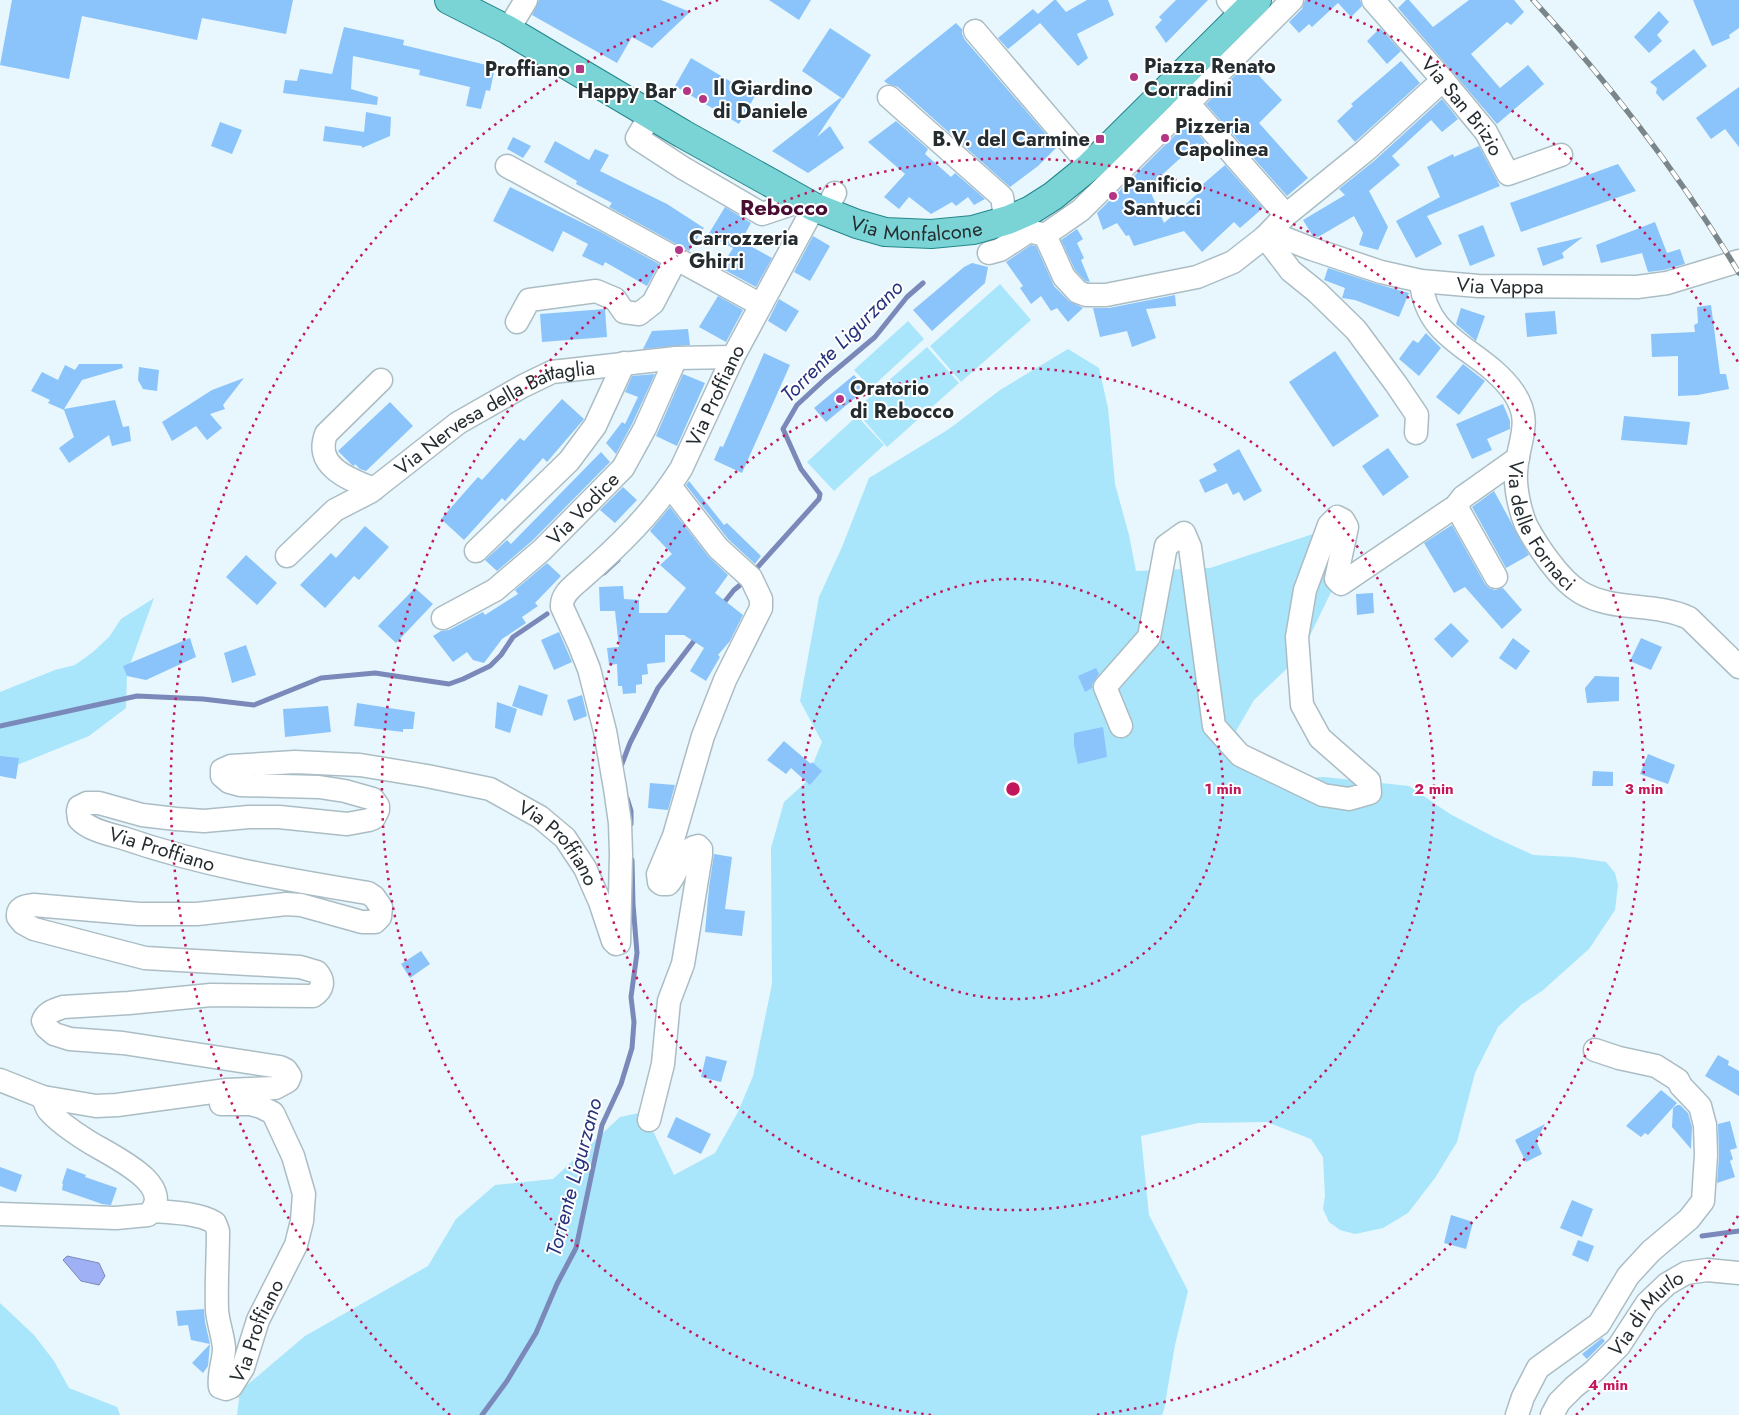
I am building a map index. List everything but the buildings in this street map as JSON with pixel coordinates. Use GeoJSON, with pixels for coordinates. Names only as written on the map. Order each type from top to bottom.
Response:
{"type":"FeatureCollection","features":[{"type":"Feature","properties":{"kind":"main road","name":"Via Monfalcone"},"geometry":{"type":"LineString","coordinates":[[449,0],[508,30],[683,134],[857,224],[885,232],[931,234],[973,230],[1008,220],[1054,196],[1179,95],[1242,5]]}},
{"type":"Feature","properties":{"kind":"street"},"geometry":{"type":"LineString","coordinates":[[508,30],[526,0]]}},
{"type":"Feature","properties":{"kind":"street"},"geometry":{"type":"LineString","coordinates":[[1045,235],[1081,210],[1179,95],[1292,0]]}},
{"type":"Feature","properties":{"kind":"street","name":"Via San Brizio"},"geometry":{"type":"LineString","coordinates":[[1384,4],[1486,132],[1508,174],[1561,155]]}},
{"type":"Feature","properties":{"kind":"street"},"geometry":{"type":"LineString","coordinates":[[975,31],[1090,166]]}},
{"type":"Feature","properties":{"kind":"street"},"geometry":{"type":"LineString","coordinates":[[989,253],[1000,250],[1030,230],[1045,235],[1064,277],[1078,292],[1100,296],[1197,277],[1233,262],[1265,236],[1286,215],[1365,150],[1443,80]]}},
{"type":"Feature","properties":{"kind":"street"},"geometry":{"type":"LineString","coordinates":[[1179,95],[1286,215]]}},
{"type":"Feature","properties":{"kind":"street","name":"Via Monfalcone"},"geometry":{"type":"LineString","coordinates":[[889,97],[1002,197],[1008,220]]}},
{"type":"Feature","properties":{"kind":"street"},"geometry":{"type":"LineString","coordinates":[[651,114],[637,138],[762,214],[819,203]]}},
{"type":"Feature","properties":{"kind":"street"},"geometry":{"type":"LineString","coordinates":[[677,164],[683,134]]}},
{"type":"Feature","properties":{"kind":"street"},"geometry":{"type":"LineString","coordinates":[[507,166],[761,306]]}},
{"type":"Feature","properties":{"kind":"street","name":"Via Proffiano"},"geometry":{"type":"LineString","coordinates":[[0,1080],[43,1097],[80,1104],[110,1106],[227,1090],[275,1088],[286,1084],[290,1076],[286,1070],[280,1067],[132,1044],[70,1039],[50,1031],[44,1024],[44,1018],[54,1010],[63,1007],[211,995],[313,996],[322,986],[322,980],[317,972],[300,967],[145,958],[34,929],[20,920],[17,915],[24,906],[41,905],[139,914],[196,914],[286,904],[301,905],[368,923],[375,922],[380,917],[381,907],[374,897],[368,893],[255,874],[203,863],[150,848],[89,827],[79,819],[78,811],[82,804],[99,803],[142,815],[204,821],[249,817],[278,817],[348,824],[369,820],[377,814],[378,806],[373,800],[364,796],[319,787],[240,785],[223,778],[222,770],[231,766],[295,762],[360,765],[490,789],[540,817],[564,838],[585,868],[600,902],[611,937],[616,944],[619,943],[621,854],[620,823],[615,788],[605,731],[589,669],[580,644],[562,607],[562,603],[568,591],[625,540],[670,486],[681,469],[733,357],[819,203]]}},
{"type":"Feature","properties":{"kind":"street"},"geometry":{"type":"LineString","coordinates":[[1265,236],[1291,271],[1317,292],[1356,330],[1417,415],[1416,433]]}},
{"type":"Feature","properties":{"kind":"street","name":"Via Vappa"},"geometry":{"type":"LineString","coordinates":[[1265,236],[1284,238],[1381,272],[1420,281],[1478,286],[1637,287],[1667,283],[1739,261]]}},
{"type":"Feature","properties":{"kind":"street"},"geometry":{"type":"LineString","coordinates":[[517,322],[529,300],[596,291],[615,299],[624,312],[638,314],[653,303],[676,259]]}},
{"type":"Feature","properties":{"kind":"street","name":"Via delle Fornaci"},"geometry":{"type":"LineString","coordinates":[[1420,281],[1422,296],[1433,320],[1448,336],[1498,373],[1518,400],[1522,409],[1525,428],[1518,458],[1516,487],[1526,524],[1544,553],[1567,583],[1579,592],[1600,601],[1676,613],[1689,618],[1739,666]]}},
{"type":"Feature","properties":{"kind":"street","name":"Via Nervesa della Battaglia"},"geometry":{"type":"LineString","coordinates":[[287,556],[335,510],[374,489],[458,423],[523,386],[552,372],[676,358],[733,357]]}},
{"type":"Feature","properties":{"kind":"street","name":"Via Vodice"},"geometry":{"type":"LineString","coordinates":[[443,618],[494,590],[542,550],[623,468],[645,428],[676,358]]}},
{"type":"Feature","properties":{"kind":"street","name":"Via Nervesa della Battaglia"},"geometry":{"type":"LineString","coordinates":[[476,551],[569,461],[595,426],[624,363]]}},
{"type":"Feature","properties":{"kind":"street","name":"Via Nervesa della Battaglia"},"geometry":{"type":"LineString","coordinates":[[374,489],[352,480],[329,465],[324,455],[323,443],[326,434],[381,380]]}},
{"type":"Feature","properties":{"kind":"street"},"geometry":{"type":"LineString","coordinates":[[1121,726],[1105,687],[1149,637],[1166,546],[1184,533],[1190,547],[1214,726],[1240,755],[1323,795],[1349,799],[1370,793],[1369,781],[1320,738],[1302,705],[1297,637],[1305,590],[1329,525],[1336,517],[1343,520],[1347,527],[1336,579],[1341,584],[1456,506],[1463,497],[1518,458]]}},
{"type":"Feature","properties":{"kind":"street"},"geometry":{"type":"LineString","coordinates":[[649,1120],[662,1064],[669,1001],[683,964],[701,849],[698,846],[692,847],[685,854],[668,884],[660,882],[658,874],[674,836],[703,736],[725,680],[761,608],[761,599],[751,578],[718,548],[670,486]]}},
{"type":"Feature","properties":{"kind":"street"},"geometry":{"type":"LineString","coordinates":[[1456,506],[1496,577]]}},
{"type":"Feature","properties":{"kind":"street"},"geometry":{"type":"LineString","coordinates":[[1517,1415],[1522,1397],[1538,1368],[1599,1324],[1628,1276],[1652,1251],[1689,1219],[1703,1200],[1705,1125],[1700,1106],[1681,1086],[1678,1080],[1656,1066],[1619,1058],[1595,1050]]}},
{"type":"Feature","properties":{"kind":"street","name":"Via Proffiano"},"geometry":{"type":"LineString","coordinates":[[0,1214],[116,1218],[148,1215],[152,1211],[205,1218],[215,1223],[218,1231],[218,1326],[223,1336],[224,1348],[219,1380],[220,1387],[226,1389],[231,1387],[243,1368],[258,1320],[296,1245],[302,1221],[304,1194],[293,1156],[273,1114],[261,1107],[250,1104],[221,1104],[210,1093]]}},
{"type":"Feature","properties":{"kind":"street"},"geometry":{"type":"LineString","coordinates":[[43,1097],[48,1110],[77,1134],[138,1171],[149,1182],[154,1190],[156,1200],[152,1211]]}},
{"type":"Feature","properties":{"kind":"street"},"geometry":{"type":"LineString","coordinates":[[1648,1303],[1645,1285],[1652,1251]]}},
{"type":"Feature","properties":{"kind":"street","name":"Via di Murlo"},"geometry":{"type":"LineString","coordinates":[[1552,1415],[1559,1402],[1619,1346],[1648,1303],[1667,1284],[1686,1273],[1708,1270],[1739,1273]]}},
{"type":"Feature","properties":{"kind":"shaded area"},"geometry":{"type":"Polygon","coordinates":[[[1000,284],[1031,320],[961,382],[930,346],[1000,284]]]}},
{"type":"Feature","properties":{"kind":"shaded area"},"geometry":{"type":"Polygon","coordinates":[[[908,321],[924,339],[871,388],[854,370],[908,321]]]}},
{"type":"Feature","properties":{"kind":"shaded area"},"geometry":{"type":"Polygon","coordinates":[[[927,347],[959,383],[887,447],[855,410],[927,347]]]}},
{"type":"Feature","properties":{"kind":"shaded area"},"geometry":{"type":"Polygon","coordinates":[[[1068,349],[1099,368],[1108,408],[1115,484],[1129,535],[1136,571],[1210,568],[1316,533],[1334,586],[1300,656],[1254,700],[1236,731],[1273,780],[1324,777],[1409,786],[1450,814],[1533,855],[1572,857],[1606,862],[1615,873],[1618,885],[1615,910],[1589,949],[1542,991],[1522,1004],[1498,1027],[1475,1073],[1457,1142],[1435,1178],[1408,1213],[1383,1228],[1355,1234],[1340,1230],[1329,1222],[1323,1209],[1325,1196],[1323,1157],[1311,1139],[1267,1122],[1198,1123],[1141,1136],[1149,1215],[1188,1291],[1175,1345],[1162,1415],[237,1415],[240,1391],[305,1336],[428,1266],[456,1219],[495,1185],[553,1179],[620,1117],[644,1112],[674,1175],[715,1153],[738,1112],[753,1076],[772,984],[771,848],[784,802],[805,783],[822,742],[800,701],[819,597],[842,547],[869,478],[949,429],[1000,390],[1068,349]]]}},
{"type":"Feature","properties":{"kind":"shaded area"},"geometry":{"type":"Polygon","coordinates":[[[857,416],[884,445],[834,491],[807,462],[857,416]]]}},
{"type":"Feature","properties":{"kind":"shaded area"},"geometry":{"type":"Polygon","coordinates":[[[154,598],[127,673],[126,708],[89,736],[0,772],[0,692],[55,670],[75,665],[109,637],[121,619],[154,598]]]}},
{"type":"Feature","properties":{"kind":"shaded area"},"geometry":{"type":"Polygon","coordinates":[[[0,1303],[34,1335],[54,1361],[69,1388],[117,1407],[120,1415],[0,1415],[0,1303]]]}},
{"type":"Feature","properties":{"kind":"water"},"geometry":{"type":"Polygon","coordinates":[[[67,1256],[99,1263],[105,1276],[99,1285],[81,1281],[63,1260],[67,1256]]]}},
{"type":"Feature","properties":{"kind":"waterway","name":"Torrente Ligurzano"},"geometry":{"type":"LineString","coordinates":[[756,569],[819,499],[820,494],[801,469],[783,429],[797,405],[875,337],[907,297],[923,283]]}},
{"type":"Feature","properties":{"kind":"waterway","name":"Torrente Ligurzano"},"geometry":{"type":"LineString","coordinates":[[604,573],[618,560]]}},
{"type":"Feature","properties":{"kind":"waterway","name":"Torrente Ligurzano"},"geometry":{"type":"LineString","coordinates":[[722,605],[734,590],[745,581]]}},
{"type":"Feature","properties":{"kind":"waterway","name":"Torrente Ligurzano"},"geometry":{"type":"LineString","coordinates":[[0,726],[137,696],[203,699],[254,705],[321,678],[375,673],[449,684],[490,666],[501,655],[513,637],[547,614]]}},
{"type":"Feature","properties":{"kind":"waterway","name":"Torrente Ligurzano"},"geometry":{"type":"LineString","coordinates":[[620,769],[630,743],[658,688],[697,637]]}},
{"type":"Feature","properties":{"kind":"waterway","name":"Torrente Ligurzano"},"geometry":{"type":"LineString","coordinates":[[627,798],[631,811],[631,824]]}},
{"type":"Feature","properties":{"kind":"waterway","name":"Torrente Ligurzano"},"geometry":{"type":"LineString","coordinates":[[482,1415],[507,1381],[536,1333],[557,1284],[576,1248],[602,1125],[621,1084],[632,1048],[634,1022],[631,997],[637,953],[632,860]]}},
{"type":"Feature","properties":{"kind":"waterway"},"geometry":{"type":"LineString","coordinates":[[1702,1236],[1739,1231]]}},
{"type":"Feature","properties":{"kind":"railway"},"geometry":{"type":"LineString","coordinates":[[1533,0],[1589,64],[1643,131],[1693,201],[1739,273]]}},
{"type":"Feature","properties":{"kind":"place","name":"Proffiano"},"geometry":{"type":"Point","coordinates":[580,69]}},
{"type":"Feature","properties":{"kind":"place","name":"Piazza Renato Corradini"},"geometry":{"type":"Point","coordinates":[1134,77]}},
{"type":"Feature","properties":{"kind":"place","name":"Happy Bar"},"geometry":{"type":"Point","coordinates":[687,91]}},
{"type":"Feature","properties":{"kind":"place","name":"Il Giardino di Daniele"},"geometry":{"type":"Point","coordinates":[703,99]}},
{"type":"Feature","properties":{"kind":"place","name":"Pizzeria Capolinea"},"geometry":{"type":"Point","coordinates":[1165,138]}},
{"type":"Feature","properties":{"kind":"place","name":"B.V. del Carmine"},"geometry":{"type":"Point","coordinates":[1100,139]}},
{"type":"Feature","properties":{"kind":"place","name":"Panificio Santucci"},"geometry":{"type":"Point","coordinates":[1113,196]}},
{"type":"Feature","properties":{"kind":"place","name":"Carrozzeria Ghirri"},"geometry":{"type":"Point","coordinates":[679,250]}},
{"type":"Feature","properties":{"kind":"place","name":"Oratorio di Rebocco"},"geometry":{"type":"Point","coordinates":[840,399]}},
{"type":"Feature","properties":{"kind":"district","name":"Rebocco"},"geometry":{"type":"Point","coordinates":[784,207]}}]}
